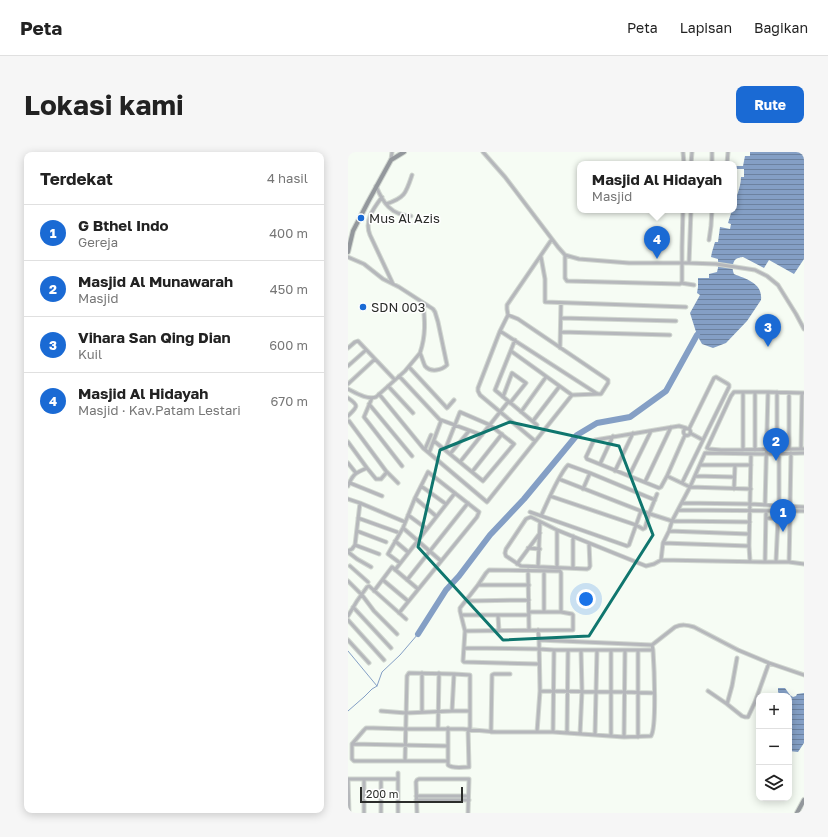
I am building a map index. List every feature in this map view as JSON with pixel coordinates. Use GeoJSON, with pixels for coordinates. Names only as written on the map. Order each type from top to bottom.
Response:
{"type":"FeatureCollection","features":[{"type":"Feature","properties":{"kind":"street"},"geometry":{"type":"LineString","coordinates":[[348,252],[356,224],[391,160],[392,152]]}},
{"type":"Feature","properties":{"kind":"street"},"geometry":{"type":"LineString","coordinates":[[391,160],[404,152]]}},
{"type":"Feature","properties":{"kind":"street"},"geometry":{"type":"LineString","coordinates":[[483,152],[505,177],[565,255],[580,259],[599,261],[629,263],[716,264],[755,270],[773,281],[782,291],[804,330]]}},
{"type":"Feature","properties":{"kind":"street"},"geometry":{"type":"LineString","coordinates":[[386,204],[397,200],[402,196],[412,175]]}},
{"type":"Feature","properties":{"kind":"street"},"geometry":{"type":"LineString","coordinates":[[376,186],[386,204],[391,209],[406,216],[411,216]]}},
{"type":"Feature","properties":{"kind":"street"},"geometry":{"type":"LineString","coordinates":[[382,197],[372,213],[367,225],[370,235],[393,284]]}},
{"type":"Feature","properties":{"kind":"street"},"geometry":{"type":"LineString","coordinates":[[681,284],[683,213]]}},
{"type":"Feature","properties":{"kind":"street"},"geometry":{"type":"LineString","coordinates":[[689,263],[691,213]]}},
{"type":"Feature","properties":{"kind":"street"},"geometry":{"type":"LineString","coordinates":[[709,240],[712,213]]}},
{"type":"Feature","properties":{"kind":"street"},"geometry":{"type":"LineString","coordinates":[[535,441],[480,395],[478,388],[500,331],[508,315],[507,305],[552,239]]}},
{"type":"Feature","properties":{"kind":"street"},"geometry":{"type":"LineString","coordinates":[[565,255],[565,278],[567,281],[694,285]]}},
{"type":"Feature","properties":{"kind":"street"},"geometry":{"type":"LineString","coordinates":[[348,257],[360,262],[383,279],[432,309],[436,316],[440,330],[447,366],[437,370],[429,369],[420,353]]}},
{"type":"Feature","properties":{"kind":"street"},"geometry":{"type":"LineString","coordinates":[[541,257],[545,279],[545,302],[561,304],[686,307]]}},
{"type":"Feature","properties":{"kind":"street"},"geometry":{"type":"LineString","coordinates":[[348,389],[372,398],[376,397],[409,367],[420,353],[424,339],[425,328],[423,303]]}},
{"type":"Feature","properties":{"kind":"street"},"geometry":{"type":"LineString","coordinates":[[560,348],[561,304]]}},
{"type":"Feature","properties":{"kind":"street"},"geometry":{"type":"LineString","coordinates":[[508,315],[518,320],[608,380],[608,383],[601,394],[572,395],[510,352]]}},
{"type":"Feature","properties":{"kind":"street"},"geometry":{"type":"LineString","coordinates":[[561,318],[676,321]]}},
{"type":"Feature","properties":{"kind":"street"},"geometry":{"type":"LineString","coordinates":[[500,331],[598,394]]}},
{"type":"Feature","properties":{"kind":"street"},"geometry":{"type":"LineString","coordinates":[[561,332],[670,335]]}},
{"type":"Feature","properties":{"kind":"street"},"geometry":{"type":"LineString","coordinates":[[515,340],[495,390],[537,425]]}},
{"type":"Feature","properties":{"kind":"street"},"geometry":{"type":"LineString","coordinates":[[348,348],[358,341],[395,380]]}},
{"type":"Feature","properties":{"kind":"street"},"geometry":{"type":"LineString","coordinates":[[348,366],[366,350]]}},
{"type":"Feature","properties":{"kind":"street"},"geometry":{"type":"LineString","coordinates":[[348,384],[375,360]]}},
{"type":"Feature","properties":{"kind":"street"},"geometry":{"type":"LineString","coordinates":[[409,367],[447,408],[454,400]]}},
{"type":"Feature","properties":{"kind":"street"},"geometry":{"type":"LineString","coordinates":[[460,462],[500,412],[526,383],[512,373],[503,397]]}},
{"type":"Feature","properties":{"kind":"street"},"geometry":{"type":"LineString","coordinates":[[399,376],[441,420],[482,435]]}},
{"type":"Feature","properties":{"kind":"street"},"geometry":{"type":"LineString","coordinates":[[521,412],[546,377]]}},
{"type":"Feature","properties":{"kind":"street"},"geometry":{"type":"LineString","coordinates":[[682,483],[729,387],[728,384],[716,377],[714,378],[687,428],[683,431],[685,435],[667,476],[660,488],[587,460],[586,458],[595,440],[671,427],[681,426],[687,428],[690,433],[703,440]]}},
{"type":"Feature","properties":{"kind":"street"},"geometry":{"type":"LineString","coordinates":[[388,386],[413,413]]}},
{"type":"Feature","properties":{"kind":"street"},"geometry":{"type":"LineString","coordinates":[[533,421],[559,387]]}},
{"type":"Feature","properties":{"kind":"street"},"geometry":{"type":"LineString","coordinates":[[736,392],[755,392],[803,393],[803,449],[779,454],[767,454],[743,450],[707,448],[733,394],[736,392]]}},
{"type":"Feature","properties":{"kind":"street"},"geometry":{"type":"LineString","coordinates":[[742,392],[743,450]]}},
{"type":"Feature","properties":{"kind":"street"},"geometry":{"type":"LineString","coordinates":[[750,561],[749,534],[751,466],[755,392]]}},
{"type":"Feature","properties":{"kind":"street"},"geometry":{"type":"LineString","coordinates":[[765,505],[768,392]]}},
{"type":"Feature","properties":{"kind":"street"},"geometry":{"type":"LineString","coordinates":[[777,392],[777,450]]}},
{"type":"Feature","properties":{"kind":"street"},"geometry":{"type":"LineString","coordinates":[[789,393],[790,507]]}},
{"type":"Feature","properties":{"kind":"street"},"geometry":{"type":"LineString","coordinates":[[379,394],[425,449],[486,502],[572,395]]}},
{"type":"Feature","properties":{"kind":"street"},"geometry":{"type":"LineString","coordinates":[[348,398],[355,402],[357,406],[348,416]]}},
{"type":"Feature","properties":{"kind":"street"},"geometry":{"type":"LineString","coordinates":[[372,398],[364,415],[365,419],[402,466]]}},
{"type":"Feature","properties":{"kind":"street"},"geometry":{"type":"LineString","coordinates":[[369,404],[412,456]]}},
{"type":"Feature","properties":{"kind":"street"},"geometry":{"type":"LineString","coordinates":[[434,440],[445,450],[483,481],[514,444],[490,425],[460,412],[445,450]]}},
{"type":"Feature","properties":{"kind":"street"},"geometry":{"type":"LineString","coordinates":[[429,453],[441,420]]}},
{"type":"Feature","properties":{"kind":"street"},"geometry":{"type":"LineString","coordinates":[[349,421],[398,483]]}},
{"type":"Feature","properties":{"kind":"street"},"geometry":{"type":"LineString","coordinates":[[645,482],[671,427]]}},
{"type":"Feature","properties":{"kind":"street"},"geometry":{"type":"LineString","coordinates":[[450,454],[469,431]]}},
{"type":"Feature","properties":{"kind":"street"},"geometry":{"type":"LineString","coordinates":[[629,476],[651,431]]}},
{"type":"Feature","properties":{"kind":"street"},"geometry":{"type":"LineString","coordinates":[[615,471],[633,433]]}},
{"type":"Feature","properties":{"kind":"street"},"geometry":{"type":"LineString","coordinates":[[685,435],[690,433]]}},
{"type":"Feature","properties":{"kind":"street"},"geometry":{"type":"LineString","coordinates":[[472,472],[502,434]]}},
{"type":"Feature","properties":{"kind":"street"},"geometry":{"type":"LineString","coordinates":[[425,449],[430,435]]}},
{"type":"Feature","properties":{"kind":"street"},"geometry":{"type":"LineString","coordinates":[[600,464],[613,436]]}},
{"type":"Feature","properties":{"kind":"street"},"geometry":{"type":"LineString","coordinates":[[348,442],[376,479],[381,479],[388,472]]}},
{"type":"Feature","properties":{"kind":"street"},"geometry":{"type":"LineString","coordinates":[[661,560],[663,543],[672,521],[690,487],[705,453],[777,450],[804,453]]}},
{"type":"Feature","properties":{"kind":"street"},"geometry":{"type":"LineString","coordinates":[[779,454],[779,506]]}},
{"type":"Feature","properties":{"kind":"street"},"geometry":{"type":"LineString","coordinates":[[348,463],[356,474]]}},
{"type":"Feature","properties":{"kind":"street"},"geometry":{"type":"LineString","coordinates":[[541,516],[559,479],[568,465],[654,500]]}},
{"type":"Feature","properties":{"kind":"street"},"geometry":{"type":"LineString","coordinates":[[700,465],[751,466]]}},
{"type":"Feature","properties":{"kind":"street"},"geometry":{"type":"LineString","coordinates":[[734,489],[735,465]]}},
{"type":"Feature","properties":{"kind":"street"},"geometry":{"type":"LineString","coordinates":[[348,486],[353,476],[367,468]]}},
{"type":"Feature","properties":{"kind":"street"},"geometry":{"type":"LineString","coordinates":[[399,613],[477,517],[479,512],[428,472],[415,498],[403,528],[388,554],[400,563]]}},
{"type":"Feature","properties":{"kind":"street"},"geometry":{"type":"LineString","coordinates":[[583,489],[590,473]]}},
{"type":"Feature","properties":{"kind":"street"},"geometry":{"type":"LineString","coordinates":[[667,476],[690,487],[751,489]]}},
{"type":"Feature","properties":{"kind":"street"},"geometry":{"type":"LineString","coordinates":[[695,476],[734,477]]}},
{"type":"Feature","properties":{"kind":"street"},"geometry":{"type":"LineString","coordinates":[[559,479],[648,514],[672,521],[750,522]]}},
{"type":"Feature","properties":{"kind":"street"},"geometry":{"type":"LineString","coordinates":[[350,483],[382,496]]}},
{"type":"Feature","properties":{"kind":"street"},"geometry":{"type":"LineString","coordinates":[[421,486],[446,504]]}},
{"type":"Feature","properties":{"kind":"street"},"geometry":{"type":"LineString","coordinates":[[395,570],[455,493]]}},
{"type":"Feature","properties":{"kind":"street"},"geometry":{"type":"LineString","coordinates":[[550,496],[636,525],[642,529],[644,528],[648,514],[657,494]]}},
{"type":"Feature","properties":{"kind":"street"},"geometry":{"type":"LineString","coordinates":[[415,498],[436,516]]}},
{"type":"Feature","properties":{"kind":"street"},"geometry":{"type":"LineString","coordinates":[[348,499],[405,522]]}},
{"type":"Feature","properties":{"kind":"street"},"geometry":{"type":"LineString","coordinates":[[360,503],[355,545],[348,552],[371,567]]}},
{"type":"Feature","properties":{"kind":"street"},"geometry":{"type":"LineString","coordinates":[[407,580],[468,503]]}},
{"type":"Feature","properties":{"kind":"street"},"geometry":{"type":"LineString","coordinates":[[682,503],[750,504],[804,507]]}},
{"type":"Feature","properties":{"kind":"street"},"geometry":{"type":"LineString","coordinates":[[678,510],[804,511]]}},
{"type":"Feature","properties":{"kind":"street"},"geometry":{"type":"LineString","coordinates":[[765,562],[766,510]]}},
{"type":"Feature","properties":{"kind":"street"},"geometry":{"type":"LineString","coordinates":[[530,512],[629,546],[640,511]]}},
{"type":"Feature","properties":{"kind":"street"},"geometry":{"type":"LineString","coordinates":[[408,515],[427,529]]}},
{"type":"Feature","properties":{"kind":"street"},"geometry":{"type":"LineString","coordinates":[[358,518],[397,532]]}},
{"type":"Feature","properties":{"kind":"street"},"geometry":{"type":"LineString","coordinates":[[589,543],[589,568],[586,569],[538,567],[529,569],[517,564],[506,556],[505,553],[506,549],[528,518],[533,518],[557,530],[646,566],[661,560],[776,561],[804,564]]}},
{"type":"Feature","properties":{"kind":"street"},"geometry":{"type":"LineString","coordinates":[[766,518],[790,519],[789,562]]}},
{"type":"Feature","properties":{"kind":"street"},"geometry":{"type":"LineString","coordinates":[[776,561],[778,519]]}},
{"type":"Feature","properties":{"kind":"street"},"geometry":{"type":"LineString","coordinates":[[538,567],[540,522]]}},
{"type":"Feature","properties":{"kind":"street"},"geometry":{"type":"LineString","coordinates":[[403,528],[441,561]]}},
{"type":"Feature","properties":{"kind":"street"},"geometry":{"type":"LineString","coordinates":[[557,530],[557,567]]}},
{"type":"Feature","properties":{"kind":"street"},"geometry":{"type":"LineString","coordinates":[[357,531],[386,542]]}},
{"type":"Feature","properties":{"kind":"street"},"geometry":{"type":"LineString","coordinates":[[669,531],[749,534]]}},
{"type":"Feature","properties":{"kind":"street"},"geometry":{"type":"LineString","coordinates":[[517,564],[540,533]]}},
{"type":"Feature","properties":{"kind":"street"},"geometry":{"type":"LineString","coordinates":[[573,536],[573,568]]}},
{"type":"Feature","properties":{"kind":"street"},"geometry":{"type":"LineString","coordinates":[[396,541],[408,552]]}},
{"type":"Feature","properties":{"kind":"street"},"geometry":{"type":"LineString","coordinates":[[663,543],[749,546]]}},
{"type":"Feature","properties":{"kind":"street"},"geometry":{"type":"LineString","coordinates":[[355,545],[379,554]]}},
{"type":"Feature","properties":{"kind":"street"},"geometry":{"type":"LineString","coordinates":[[528,548],[540,549]]}},
{"type":"Feature","properties":{"kind":"street"},"geometry":{"type":"LineString","coordinates":[[358,559],[349,566],[368,582]]}},
{"type":"Feature","properties":{"kind":"street"},"geometry":{"type":"LineString","coordinates":[[374,591],[392,568],[418,589]]}},
{"type":"Feature","properties":{"kind":"street"},"geometry":{"type":"LineString","coordinates":[[529,569],[529,630]]}},
{"type":"Feature","properties":{"kind":"street"},"geometry":{"type":"LineString","coordinates":[[539,664],[464,662],[462,660],[465,631],[460,608],[467,601],[486,573],[490,570],[529,569],[560,572],[561,612]]}},
{"type":"Feature","properties":{"kind":"street"},"geometry":{"type":"LineString","coordinates":[[544,571],[544,612]]}},
{"type":"Feature","properties":{"kind":"street"},"geometry":{"type":"LineString","coordinates":[[383,580],[408,601]]}},
{"type":"Feature","properties":{"kind":"street"},"geometry":{"type":"LineString","coordinates":[[348,581],[362,595],[374,611],[397,634]]}},
{"type":"Feature","properties":{"kind":"street"},"geometry":{"type":"LineString","coordinates":[[478,585],[528,585]]}},
{"type":"Feature","properties":{"kind":"street"},"geometry":{"type":"LineString","coordinates":[[348,616],[367,586],[406,619]]}},
{"type":"Feature","properties":{"kind":"street"},"geometry":{"type":"LineString","coordinates":[[467,601],[529,600]]}},
{"type":"Feature","properties":{"kind":"street"},"geometry":{"type":"LineString","coordinates":[[353,607],[391,648]]}},
{"type":"Feature","properties":{"kind":"street"},"geometry":{"type":"LineString","coordinates":[[461,615],[498,616],[561,612],[573,614],[574,617],[573,630],[465,631]]}},
{"type":"Feature","properties":{"kind":"street"},"geometry":{"type":"LineString","coordinates":[[498,616],[499,631]]}},
{"type":"Feature","properties":{"kind":"street"},"geometry":{"type":"LineString","coordinates":[[348,620],[384,660]]}},
{"type":"Feature","properties":{"kind":"street"},"geometry":{"type":"LineString","coordinates":[[539,640],[652,645],[676,627],[683,624],[706,633],[738,650],[804,675]]}},
{"type":"Feature","properties":{"kind":"street"},"geometry":{"type":"LineString","coordinates":[[537,732],[540,691],[538,630]]}},
{"type":"Feature","properties":{"kind":"street"},"geometry":{"type":"LineString","coordinates":[[348,640],[369,663]]}},
{"type":"Feature","properties":{"kind":"street"},"geometry":{"type":"LineString","coordinates":[[447,761],[354,760],[352,759],[352,744],[366,728],[448,728],[491,732],[553,732],[624,737],[652,736],[654,726],[654,693],[652,645]]}},
{"type":"Feature","properties":{"kind":"street"},"geometry":{"type":"LineString","coordinates":[[464,648],[653,650]]}},
{"type":"Feature","properties":{"kind":"street"},"geometry":{"type":"LineString","coordinates":[[553,732],[554,650]]}},
{"type":"Feature","properties":{"kind":"street"},"geometry":{"type":"LineString","coordinates":[[568,650],[568,734]]}},
{"type":"Feature","properties":{"kind":"street"},"geometry":{"type":"LineString","coordinates":[[580,734],[582,691],[581,650]]}},
{"type":"Feature","properties":{"kind":"street"},"geometry":{"type":"LineString","coordinates":[[595,734],[597,650]]}},
{"type":"Feature","properties":{"kind":"street"},"geometry":{"type":"LineString","coordinates":[[611,650],[611,736]]}},
{"type":"Feature","properties":{"kind":"street"},"geometry":{"type":"LineString","coordinates":[[624,737],[625,650]]}},
{"type":"Feature","properties":{"kind":"street"},"geometry":{"type":"LineString","coordinates":[[638,650],[638,737]]}},
{"type":"Feature","properties":{"kind":"street"},"geometry":{"type":"LineString","coordinates":[[727,704],[737,658]]}},
{"type":"Feature","properties":{"kind":"street"},"geometry":{"type":"LineString","coordinates":[[708,691],[742,716],[748,717],[769,663]]}},
{"type":"Feature","properties":{"kind":"street"},"geometry":{"type":"LineString","coordinates":[[405,761],[406,676],[409,673],[470,675],[469,767],[451,767],[448,765],[448,728]]}},
{"type":"Feature","properties":{"kind":"street"},"geometry":{"type":"LineString","coordinates":[[422,673],[422,712]]}},
{"type":"Feature","properties":{"kind":"street"},"geometry":{"type":"LineString","coordinates":[[438,673],[438,728]]}},
{"type":"Feature","properties":{"kind":"street"},"geometry":{"type":"LineString","coordinates":[[452,711],[454,674]]}},
{"type":"Feature","properties":{"kind":"street"},"geometry":{"type":"LineString","coordinates":[[491,732],[492,675],[510,674]]}},
{"type":"Feature","properties":{"kind":"street"},"geometry":{"type":"LineString","coordinates":[[540,691],[553,690],[654,693]]}},
{"type":"Feature","properties":{"kind":"street"},"geometry":{"type":"LineString","coordinates":[[381,711],[470,711]]}},
{"type":"Feature","properties":{"kind":"street"},"geometry":{"type":"LineString","coordinates":[[352,744],[448,746]]}},
{"type":"Feature","properties":{"kind":"street"},"geometry":{"type":"LineString","coordinates":[[398,773],[398,813]]}},
{"type":"Feature","properties":{"kind":"street"},"geometry":{"type":"LineString","coordinates":[[416,813],[417,780],[419,778],[469,779],[468,813]]}},
{"type":"Feature","properties":{"kind":"street"},"geometry":{"type":"LineString","coordinates":[[349,813],[348,779],[398,779]]}},
{"type":"Feature","properties":{"kind":"street"},"geometry":{"type":"LineString","coordinates":[[364,779],[364,813]]}},
{"type":"Feature","properties":{"kind":"street"},"geometry":{"type":"LineString","coordinates":[[380,779],[381,813]]}},
{"type":"Feature","properties":{"kind":"street"},"geometry":{"type":"LineString","coordinates":[[416,796],[468,796]]}},
{"type":"Feature","properties":{"kind":"street"},"geometry":{"type":"LineString","coordinates":[[416,800],[469,800]]}},
{"type":"Feature","properties":{"kind":"street"},"geometry":{"type":"LineString","coordinates":[[797,813],[804,800]]}},
{"type":"Feature","properties":{"kind":"highlighted area"},"geometry":{"type":"Polygon","coordinates":[[[510,422],[619,446],[653,535],[589,636],[503,640],[418,547],[440,450],[510,422]]]}},
{"type":"Feature","properties":{"kind":"water"},"geometry":{"type":"Polygon","coordinates":[[[750,152],[804,152],[804,259],[794,274],[769,260],[764,268],[743,257],[736,259],[733,266],[734,274],[753,282],[759,289],[761,300],[747,321],[726,343],[713,348],[702,344],[697,335],[690,313],[700,295],[697,293],[698,278],[709,278],[709,274],[717,272],[718,259],[711,257],[712,252],[715,242],[718,242],[720,227],[730,229],[731,224],[728,223],[731,213],[737,213],[737,196],[741,177],[744,177],[744,169],[737,169],[737,166],[743,166],[745,156],[750,156],[750,152]]]}},
{"type":"Feature","properties":{"kind":"water"},"geometry":{"type":"Polygon","coordinates":[[[778,688],[785,688],[789,693],[779,693],[778,688]]]}},
{"type":"Feature","properties":{"kind":"water"},"geometry":{"type":"Polygon","coordinates":[[[804,693],[804,743],[798,752],[792,751],[792,696],[804,693]]]}},
{"type":"Feature","properties":{"kind":"waterway"},"geometry":{"type":"LineString","coordinates":[[418,634],[446,590],[459,576],[490,535],[524,499],[577,435],[597,423],[630,417],[666,391],[697,335]]}},
{"type":"Feature","properties":{"kind":"waterway"},"geometry":{"type":"LineString","coordinates":[[348,711],[377,686],[382,672],[400,655],[418,634]]}},
{"type":"Feature","properties":{"kind":"waterway"},"geometry":{"type":"LineString","coordinates":[[348,651],[377,686]]}},
{"type":"Feature","properties":{"kind":"place","name":"Mus Al Azis"},"geometry":{"type":"Point","coordinates":[361,218]}},
{"type":"Feature","properties":{"kind":"place","name":"Masjid Al Hidayah"},"geometry":{"type":"Point","coordinates":[657,259]}},
{"type":"Feature","properties":{"kind":"place","name":"SDN 003"},"geometry":{"type":"Point","coordinates":[363,307]}},
{"type":"Feature","properties":{"kind":"place","name":"Vihara San Qing Dian"},"geometry":{"type":"Point","coordinates":[768,347]}},
{"type":"Feature","properties":{"kind":"place","name":"Masjid Al Munawarah"},"geometry":{"type":"Point","coordinates":[776,461]}},
{"type":"Feature","properties":{"kind":"place","name":"G Bthel Indo"},"geometry":{"type":"Point","coordinates":[783,532]}}]}
